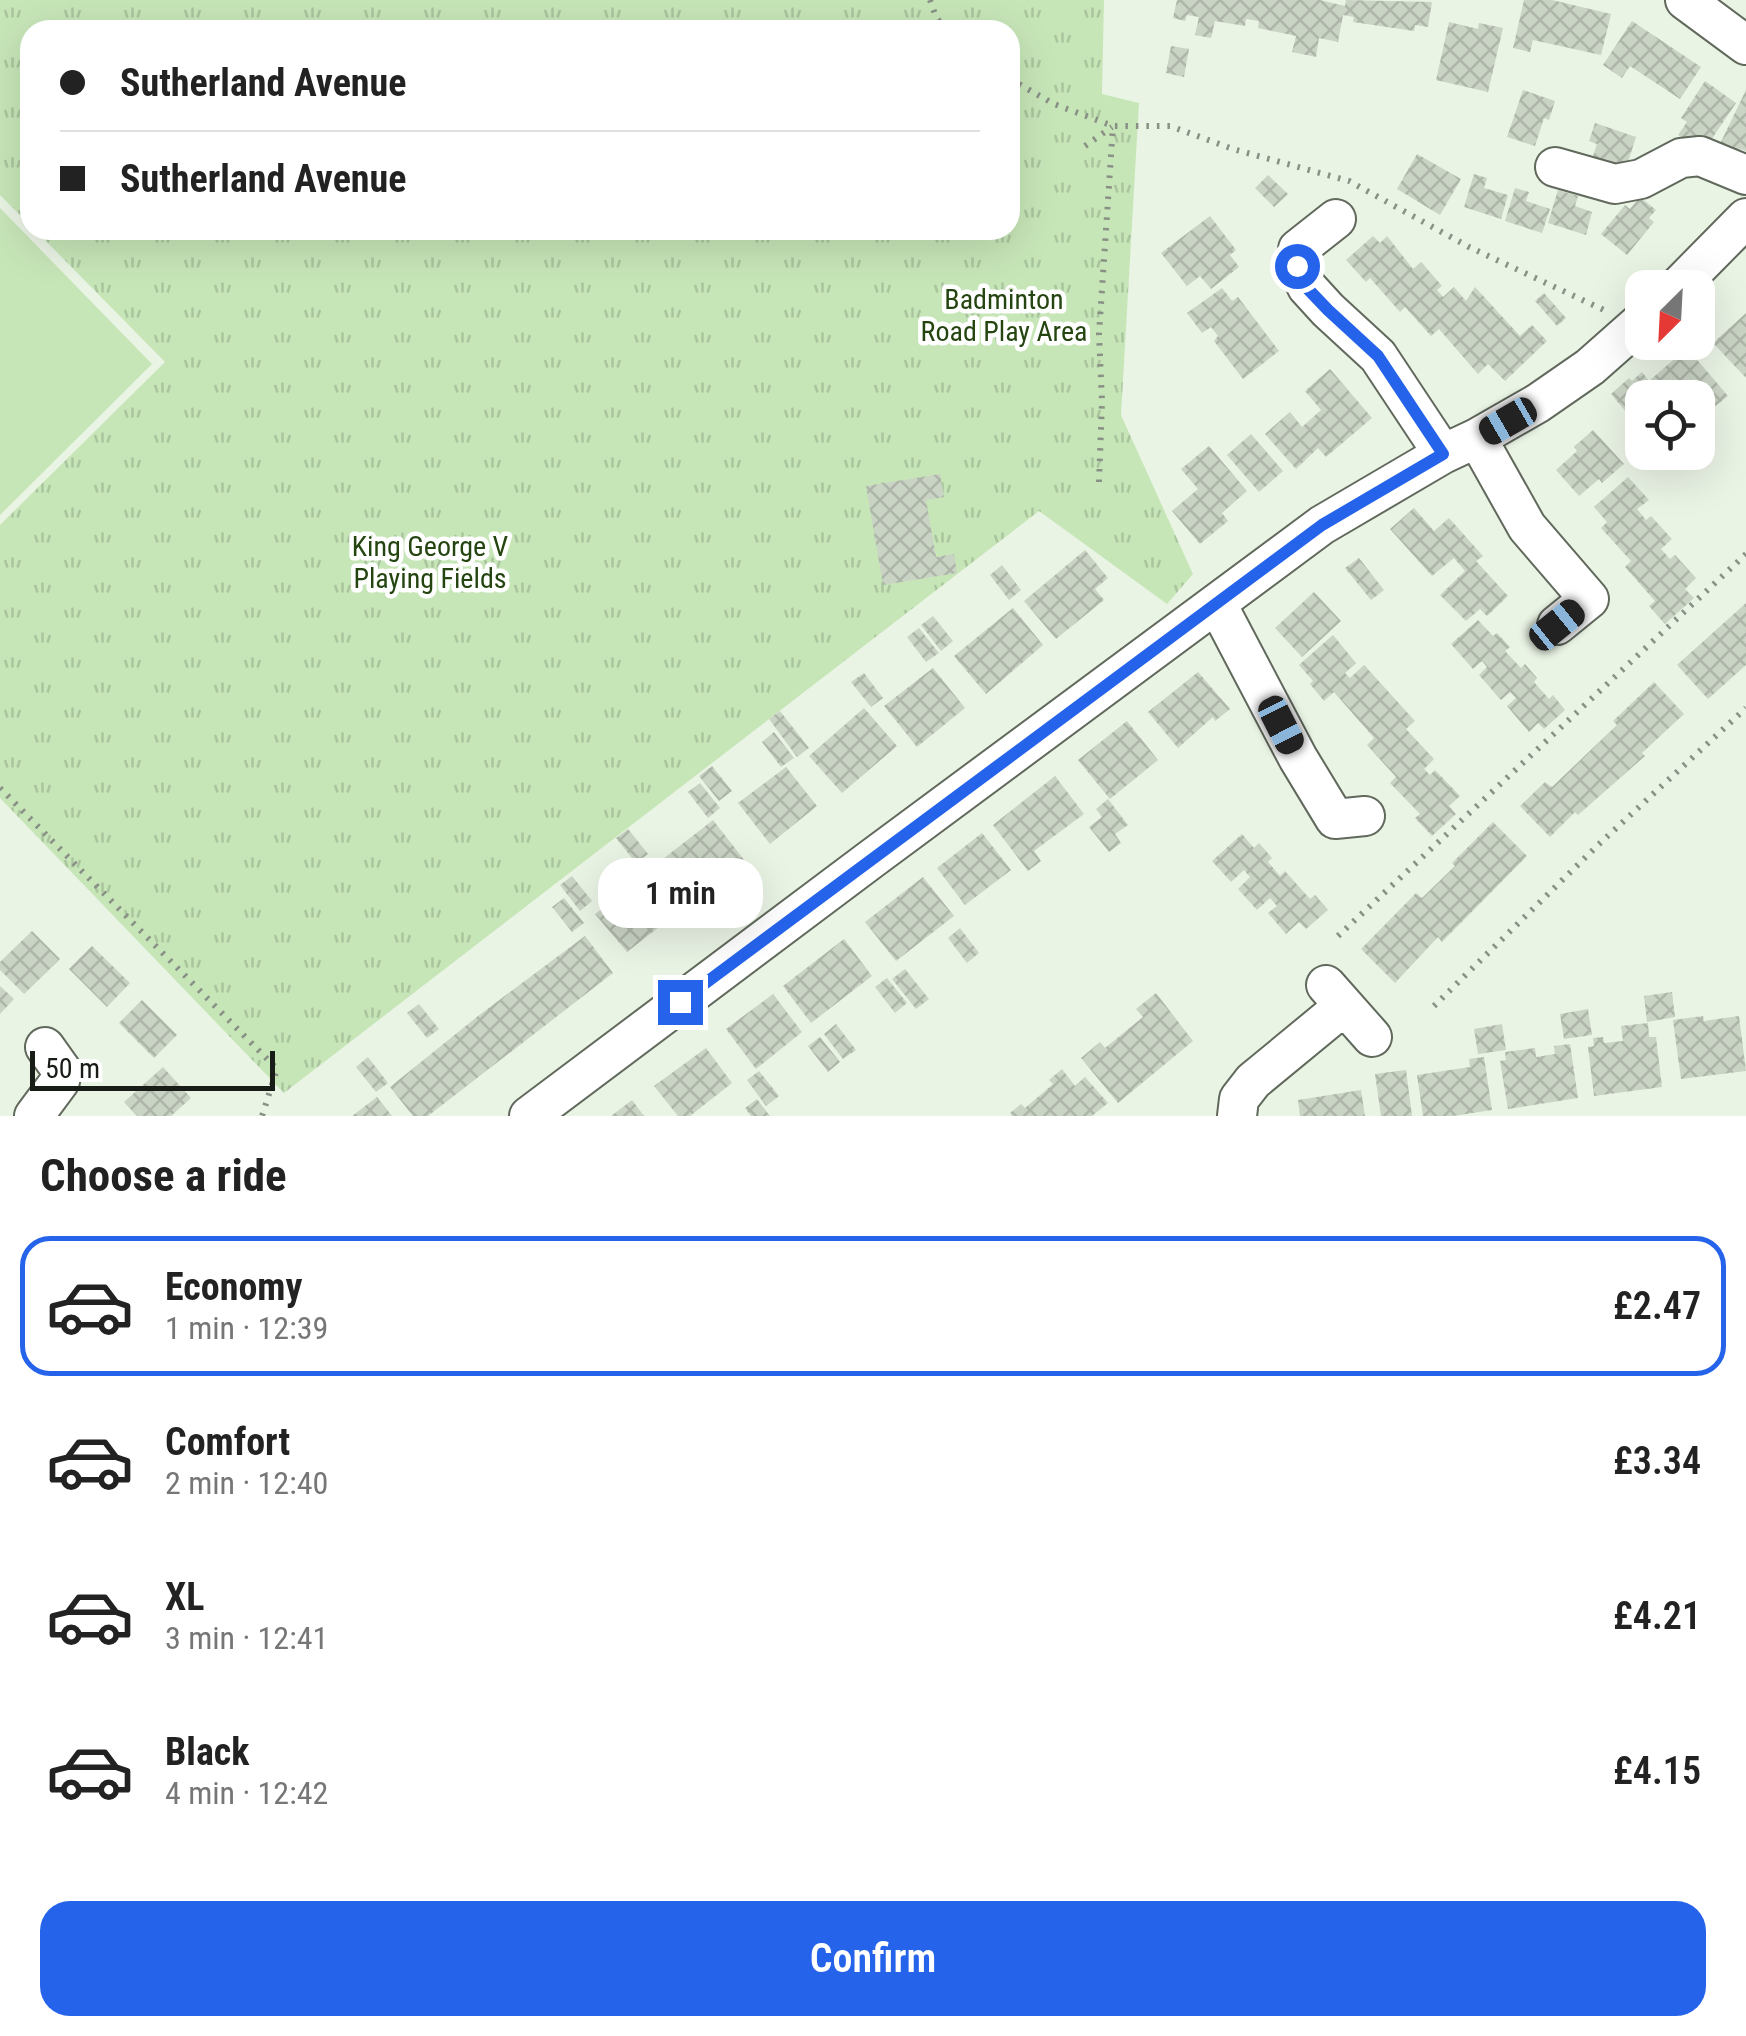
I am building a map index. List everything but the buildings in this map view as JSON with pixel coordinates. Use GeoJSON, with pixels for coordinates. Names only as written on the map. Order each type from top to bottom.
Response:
{"type":"FeatureCollection","features":[{"type":"Feature","properties":{"kind":"street"},"geometry":{"type":"LineString","coordinates":[[1685,0],[1746,45]]}},
{"type":"Feature","properties":{"kind":"street"},"geometry":{"type":"LineString","coordinates":[[1554,167],[1615,184],[1641,180],[1681,158],[1700,156],[1746,175]]}},
{"type":"Feature","properties":{"kind":"street"},"geometry":{"type":"LineString","coordinates":[[1695,270],[1746,218]]}},
{"type":"Feature","properties":{"kind":"street"},"geometry":{"type":"LineString","coordinates":[[1336,219],[1298,249],[1297,266],[1306,287],[1378,356],[1460,446],[1589,599],[1557,625]]}},
{"type":"Feature","properties":{"kind":"street"},"geometry":{"type":"LineString","coordinates":[[529,1116],[1322,525],[1538,403],[1625,337]]}},
{"type":"Feature","properties":{"kind":"street"},"geometry":{"type":"LineString","coordinates":[[1217,604],[1298,758],[1335,819],[1365,816]]}},
{"type":"Feature","properties":{"kind":"street"},"geometry":{"type":"LineString","coordinates":[[1231,1110],[1336,996],[1372,1037]]}},
{"type":"Feature","properties":{"kind":"street"},"geometry":{"type":"LineString","coordinates":[[34,1116],[60,1081],[62,1071],[45,1047]]}},
{"type":"Feature","properties":{"kind":"path"},"geometry":{"type":"LineString","coordinates":[[1084,146],[1113,126],[1099,334],[1102,402],[1098,482]]}},
{"type":"Feature","properties":{"kind":"path"},"geometry":{"type":"LineString","coordinates":[[1338,936],[1746,554]]}},
{"type":"Feature","properties":{"kind":"path"},"geometry":{"type":"LineString","coordinates":[[1434,1006],[1598,844],[1746,708]]}},
{"type":"Feature","properties":{"kind":"path"},"geometry":{"type":"LineString","coordinates":[[0,788],[277,1068],[262,1116]]}},
{"type":"Feature","properties":{"kind":"green space","name":"King George V Playing Fields"},"geometry":{"type":"Polygon","coordinates":[[[0,0],[1104,0],[1102,94],[1139,103],[1121,415],[1193,574],[1167,604],[1039,511],[284,1093],[0,798],[0,525],[165,362],[45,240],[1020,240],[1020,20],[20,20],[20,215],[0,195],[0,0]]]}},
{"type":"Feature","properties":{"kind":"green space"},"geometry":{"type":"Polygon","coordinates":[[[0,208],[20,229],[20,240],[31,240],[152,364],[0,515],[0,208]]]}},
{"type":"Feature","properties":{"kind":"route"},"geometry":{"type":"LineString","coordinates":[[680,1002],[1322,525],[1443,454],[1378,356],[1306,287],[1297,266]]}},
{"type":"Feature","properties":{"kind":"park label","name":"Badminton Road Play Area"},"geometry":{"type":"Point","coordinates":[1004,315]}}]}
